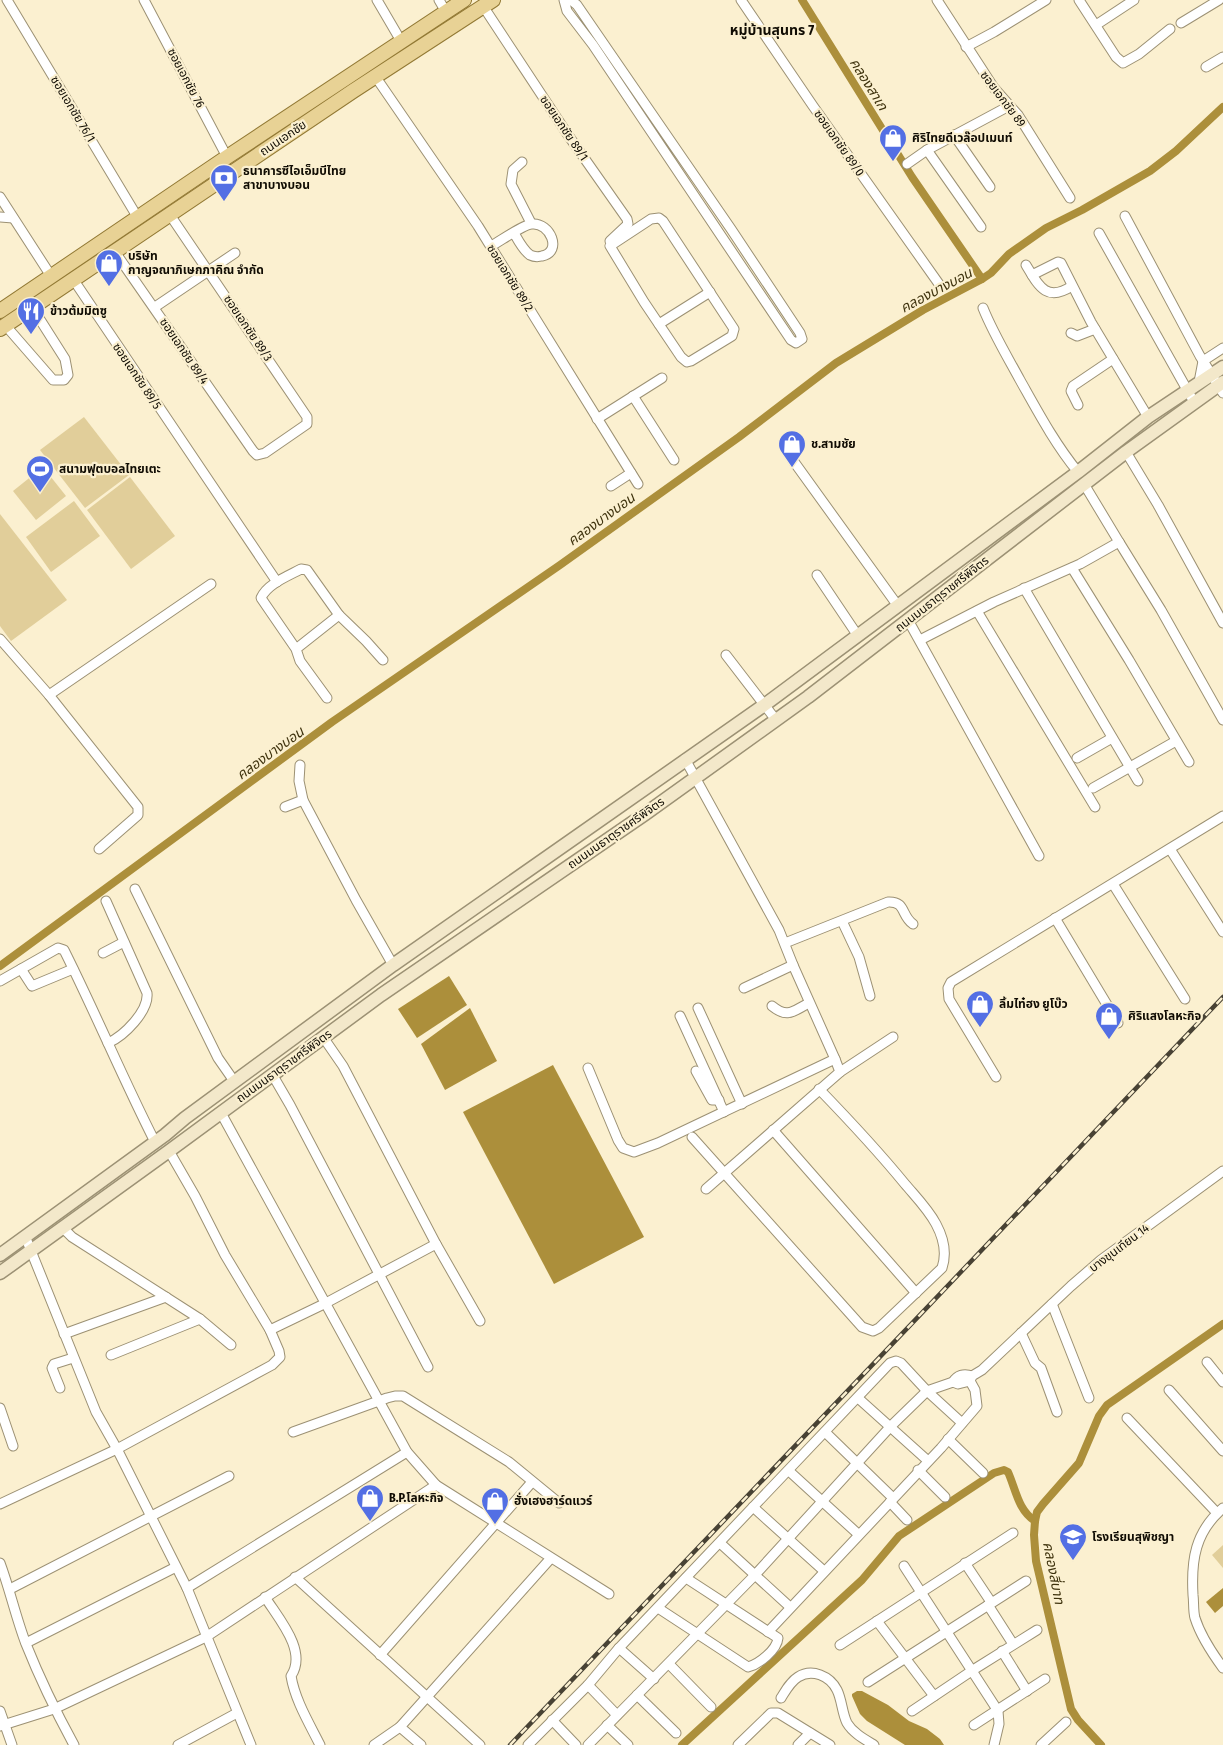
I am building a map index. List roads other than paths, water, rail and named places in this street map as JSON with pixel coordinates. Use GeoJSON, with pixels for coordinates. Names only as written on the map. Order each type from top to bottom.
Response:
{"type":"FeatureCollection","features":[{"type":"Feature","properties":{"kind":"main road","name":"ถนนเอกชัย"},"geometry":{"type":"LineString","coordinates":[[0,311],[401,41],[442,6],[464,0]]}},
{"type":"Feature","properties":{"kind":"main road","name":"ถนนเอกชัย"},"geometry":{"type":"LineString","coordinates":[[3,327],[375,76],[488,3]]}},
{"type":"Feature","properties":{"kind":"street","name":"ซอยเอกชัย 76/1"},"geometry":{"type":"LineString","coordinates":[[8,0],[138,218]]}},
{"type":"Feature","properties":{"kind":"street","name":"ซอยเอกชัย 76"},"geometry":{"type":"LineString","coordinates":[[144,0],[227,157]]}},
{"type":"Feature","properties":{"kind":"street"},"geometry":{"type":"LineString","coordinates":[[378,0],[401,41]]}},
{"type":"Feature","properties":{"kind":"street"},"geometry":{"type":"LineString","coordinates":[[564,0],[567,11],[593,45],[791,340],[796,343],[801,341],[800,333],[731,228],[571,0]]}},
{"type":"Feature","properties":{"kind":"street","name":"ซอยเอกชัย 89/0"},"geometry":{"type":"LineString","coordinates":[[742,0],[813,106],[939,284]]}},
{"type":"Feature","properties":{"kind":"street","name":"ซอยเอกชัย 89"},"geometry":{"type":"LineString","coordinates":[[937,0],[994,88],[1018,115],[1070,198]]}},
{"type":"Feature","properties":{"kind":"street"},"geometry":{"type":"LineString","coordinates":[[966,47],[1046,0]]}},
{"type":"Feature","properties":{"kind":"street"},"geometry":{"type":"LineString","coordinates":[[1079,0],[1116,57],[1124,64],[1170,30]]}},
{"type":"Feature","properties":{"kind":"street"},"geometry":{"type":"LineString","coordinates":[[1096,25],[1134,0]]}},
{"type":"Feature","properties":{"kind":"street"},"geometry":{"type":"LineString","coordinates":[[1181,23],[1219,0]]}},
{"type":"Feature","properties":{"kind":"street","name":"ซอยเอกชัย 89/1"},"geometry":{"type":"LineString","coordinates":[[488,3],[568,135],[627,219],[628,224],[610,241],[610,246]]}},
{"type":"Feature","properties":{"kind":"street"},"geometry":{"type":"LineString","coordinates":[[1206,67],[1223,57]]}},
{"type":"Feature","properties":{"kind":"street","name":"ซอยเอกชัย 89/2"},"geometry":{"type":"LineString","coordinates":[[375,76],[491,246],[638,484]]}},
{"type":"Feature","properties":{"kind":"street"},"geometry":{"type":"LineString","coordinates":[[907,164],[927,150],[1009,106]]}},
{"type":"Feature","properties":{"kind":"street"},"geometry":{"type":"LineString","coordinates":[[954,135],[990,188]]}},
{"type":"Feature","properties":{"kind":"street"},"geometry":{"type":"LineString","coordinates":[[927,150],[981,227]]}},
{"type":"Feature","properties":{"kind":"street"},"geometry":{"type":"LineString","coordinates":[[514,233],[529,254],[534,257],[544,256],[552,248],[552,237],[544,227],[531,223],[511,184],[513,170],[522,162]]}},
{"type":"Feature","properties":{"kind":"street"},"geometry":{"type":"LineString","coordinates":[[0,196],[51,276]]}},
{"type":"Feature","properties":{"kind":"street","name":"ซอยเอกชัย 89/3"},"geometry":{"type":"LineString","coordinates":[[170,215],[307,417],[307,424],[265,453],[258,455],[253,451]]}},
{"type":"Feature","properties":{"kind":"street"},"geometry":{"type":"LineString","coordinates":[[1125,216],[1203,361],[1219,383]]}},
{"type":"Feature","properties":{"kind":"street"},"geometry":{"type":"LineString","coordinates":[[0,217],[13,218]]}},
{"type":"Feature","properties":{"kind":"street"},"geometry":{"type":"LineString","coordinates":[[658,218],[663,221],[710,292],[734,329],[732,336],[687,362],[681,357],[659,324],[610,246],[651,219],[658,218]]}},
{"type":"Feature","properties":{"kind":"street"},"geometry":{"type":"LineString","coordinates":[[491,246],[531,223]]}},
{"type":"Feature","properties":{"kind":"street"},"geometry":{"type":"LineString","coordinates":[[1099,233],[1194,402]]}},
{"type":"Feature","properties":{"kind":"street","name":"ซอยเอกชัย 89/4"},"geometry":{"type":"LineString","coordinates":[[115,252],[155,307],[253,451]]}},
{"type":"Feature","properties":{"kind":"street"},"geometry":{"type":"LineString","coordinates":[[155,307],[235,253]]}},
{"type":"Feature","properties":{"kind":"street"},"geometry":{"type":"LineString","coordinates":[[1032,275],[1060,262],[1094,329],[1112,359],[1151,415],[1162,425]]}},
{"type":"Feature","properties":{"kind":"street"},"geometry":{"type":"LineString","coordinates":[[1026,265],[1044,291],[1063,292],[1072,286]]}},
{"type":"Feature","properties":{"kind":"street","name":"ซอยเอกชัย 89/5"},"geometry":{"type":"LineString","coordinates":[[73,279],[277,582]]}},
{"type":"Feature","properties":{"kind":"street"},"geometry":{"type":"LineString","coordinates":[[659,324],[710,292]]}},
{"type":"Feature","properties":{"kind":"street"},"geometry":{"type":"LineString","coordinates":[[3,327],[54,380],[64,380],[68,375],[65,359],[32,306]]}},
{"type":"Feature","properties":{"kind":"street"},"geometry":{"type":"LineString","coordinates":[[983,308],[995,338],[1058,446],[1081,478],[1165,618],[1223,720]]}},
{"type":"Feature","properties":{"kind":"street"},"geometry":{"type":"LineString","coordinates":[[1071,333],[1077,336],[1094,329]]}},
{"type":"Feature","properties":{"kind":"street"},"geometry":{"type":"LineString","coordinates":[[1199,382],[1203,361],[1223,348]]}},
{"type":"Feature","properties":{"kind":"street"},"geometry":{"type":"LineString","coordinates":[[1078,405],[1071,391],[1073,386],[1112,359]]}},
{"type":"Feature","properties":{"kind":"street","name":"ถนนมนธาตุราชศรีพิจิตร"},"geometry":{"type":"LineString","coordinates":[[0,1255],[393,965],[763,706],[898,606],[1081,478],[1126,452],[1219,383],[1223,367]]}},
{"type":"Feature","properties":{"kind":"street"},"geometry":{"type":"LineString","coordinates":[[597,418],[662,378]]}},
{"type":"Feature","properties":{"kind":"street","name":"ถนนมนธาตุราชศรีพิจิตร"},"geometry":{"type":"LineString","coordinates":[[0,1273],[381,995],[640,817],[776,720],[908,620],[1081,478],[1151,415],[1199,382],[1219,383]]}},
{"type":"Feature","properties":{"kind":"street"},"geometry":{"type":"LineString","coordinates":[[633,396],[674,460]]}},
{"type":"Feature","properties":{"kind":"street"},"geometry":{"type":"LineString","coordinates":[[1126,452],[1158,505],[1223,623]]}},
{"type":"Feature","properties":{"kind":"street"},"geometry":{"type":"LineString","coordinates":[[792,458],[898,606]]}},
{"type":"Feature","properties":{"kind":"street"},"geometry":{"type":"LineString","coordinates":[[611,486],[631,473]]}},
{"type":"Feature","properties":{"kind":"street"},"geometry":{"type":"LineString","coordinates":[[920,640],[1024,588],[1072,568],[1119,542]]}},
{"type":"Feature","properties":{"kind":"street"},"geometry":{"type":"LineString","coordinates":[[1072,568],[1189,762]]}},
{"type":"Feature","properties":{"kind":"street"},"geometry":{"type":"LineString","coordinates":[[327,698],[300,661],[296,648],[262,600],[262,595],[277,582],[301,569],[307,570],[339,614],[383,660]]}},
{"type":"Feature","properties":{"kind":"street"},"geometry":{"type":"LineString","coordinates":[[816,575],[858,636]]}},
{"type":"Feature","properties":{"kind":"street"},"geometry":{"type":"LineString","coordinates":[[49,695],[211,584]]}},
{"type":"Feature","properties":{"kind":"street"},"geometry":{"type":"LineString","coordinates":[[1024,588],[1138,781]]}},
{"type":"Feature","properties":{"kind":"street"},"geometry":{"type":"LineString","coordinates":[[977,611],[1095,807]]}},
{"type":"Feature","properties":{"kind":"street"},"geometry":{"type":"LineString","coordinates":[[296,648],[339,614]]}},
{"type":"Feature","properties":{"kind":"street"},"geometry":{"type":"LineString","coordinates":[[908,620],[1039,856]]}},
{"type":"Feature","properties":{"kind":"street"},"geometry":{"type":"LineString","coordinates":[[0,639],[49,695],[139,810],[134,820],[99,849]]}},
{"type":"Feature","properties":{"kind":"street"},"geometry":{"type":"LineString","coordinates":[[726,655],[763,706],[776,720]]}},
{"type":"Feature","properties":{"kind":"street"},"geometry":{"type":"LineString","coordinates":[[1078,758],[1112,738]]}},
{"type":"Feature","properties":{"kind":"street"},"geometry":{"type":"LineString","coordinates":[[1093,788],[1176,741]]}},
{"type":"Feature","properties":{"kind":"street"},"geometry":{"type":"LineString","coordinates":[[685,759],[770,911],[836,1059],[840,1072]]}},
{"type":"Feature","properties":{"kind":"street"},"geometry":{"type":"LineString","coordinates":[[300,765],[299,781],[303,800],[393,965]]}},
{"type":"Feature","properties":{"kind":"street"},"geometry":{"type":"LineString","coordinates":[[285,807],[303,800]]}},
{"type":"Feature","properties":{"kind":"street"},"geometry":{"type":"LineString","coordinates":[[996,1077],[949,1000],[948,988],[951,982],[1223,816]]}},
{"type":"Feature","properties":{"kind":"street"},"geometry":{"type":"LineString","coordinates":[[1170,849],[1223,932]]}},
{"type":"Feature","properties":{"kind":"street"},"geometry":{"type":"LineString","coordinates":[[1113,884],[1184,999]]}},
{"type":"Feature","properties":{"kind":"street"},"geometry":{"type":"LineString","coordinates":[[135,889],[218,1058],[234,1081]]}},
{"type":"Feature","properties":{"kind":"street"},"geometry":{"type":"LineString","coordinates":[[106,901],[148,998],[134,1022],[118,1038],[108,1043]]}},
{"type":"Feature","properties":{"kind":"street"},"geometry":{"type":"LineString","coordinates":[[785,943],[888,902],[902,906],[905,916],[913,924]]}},
{"type":"Feature","properties":{"kind":"street"},"geometry":{"type":"LineString","coordinates":[[1055,918],[1118,1023]]}},
{"type":"Feature","properties":{"kind":"street"},"geometry":{"type":"LineString","coordinates":[[842,921],[859,956],[870,996]]}},
{"type":"Feature","properties":{"kind":"street"},"geometry":{"type":"LineString","coordinates":[[103,953],[124,942]]}},
{"type":"Feature","properties":{"kind":"street"},"geometry":{"type":"LineString","coordinates":[[0,980],[58,948],[64,950],[155,1142]]}},
{"type":"Feature","properties":{"kind":"street"},"geometry":{"type":"LineString","coordinates":[[744,988],[793,965]]}},
{"type":"Feature","properties":{"kind":"street"},"geometry":{"type":"LineString","coordinates":[[21,968],[32,986],[73,969]]}},
{"type":"Feature","properties":{"kind":"street"},"geometry":{"type":"LineString","coordinates":[[772,1006],[780,1013],[785,1014],[810,1003]]}},
{"type":"Feature","properties":{"kind":"street"},"geometry":{"type":"LineString","coordinates":[[698,1008],[742,1104]]}},
{"type":"Feature","properties":{"kind":"street"},"geometry":{"type":"LineString","coordinates":[[680,1016],[724,1112]]}},
{"type":"Feature","properties":{"kind":"street"},"geometry":{"type":"LineString","coordinates":[[324,1037],[343,1066],[436,1244],[480,1321]]}},
{"type":"Feature","properties":{"kind":"street"},"geometry":{"type":"LineString","coordinates":[[706,1189],[819,1089],[840,1072],[892,1037]]}},
{"type":"Feature","properties":{"kind":"street"},"geometry":{"type":"LineString","coordinates":[[588,1068],[618,1140],[623,1148],[628,1151],[641,1150],[836,1059]]}},
{"type":"Feature","properties":{"kind":"street"},"geometry":{"type":"LineString","coordinates":[[696,1071],[712,1100],[719,1100]]}},
{"type":"Feature","properties":{"kind":"street"},"geometry":{"type":"LineString","coordinates":[[272,1074],[428,1367]]}},
{"type":"Feature","properties":{"kind":"street"},"geometry":{"type":"LineString","coordinates":[[692,1137],[862,1327],[874,1331],[942,1268],[945,1260],[944,1249],[937,1226],[923,1206],[882,1156],[819,1089]]}},
{"type":"Feature","properties":{"kind":"street"},"geometry":{"type":"LineString","coordinates":[[221,1113],[324,1304],[407,1452],[436,1485],[495,1524],[609,1594]]}},
{"type":"Feature","properties":{"kind":"street"},"geometry":{"type":"LineString","coordinates":[[773,1130],[916,1293]]}},
{"type":"Feature","properties":{"kind":"street"},"geometry":{"type":"LineString","coordinates":[[0,1504],[117,1449],[276,1362],[280,1357],[280,1350],[270,1330],[226,1256],[169,1151]]}},
{"type":"Feature","properties":{"kind":"street","name":"บางขุนเทียน 14"},"geometry":{"type":"LineString","coordinates":[[975,1375],[1101,1260],[1223,1171]]}},
{"type":"Feature","properties":{"kind":"street"},"geometry":{"type":"LineString","coordinates":[[62,1227],[72,1237],[200,1319],[231,1344]]}},
{"type":"Feature","properties":{"kind":"street"},"geometry":{"type":"LineString","coordinates":[[25,1236],[96,1412],[117,1449],[186,1588],[251,1745]]}},
{"type":"Feature","properties":{"kind":"street"},"geometry":{"type":"LineString","coordinates":[[270,1330],[324,1304],[436,1244]]}},
{"type":"Feature","properties":{"kind":"street"},"geometry":{"type":"LineString","coordinates":[[64,1334],[166,1297]]}},
{"type":"Feature","properties":{"kind":"street"},"geometry":{"type":"LineString","coordinates":[[1052,1304],[1089,1398]]}},
{"type":"Feature","properties":{"kind":"street"},"geometry":{"type":"LineString","coordinates":[[111,1355],[200,1319]]}},
{"type":"Feature","properties":{"kind":"street"},"geometry":{"type":"LineString","coordinates":[[1022,1333],[1035,1363],[1041,1368],[1057,1412]]}},
{"type":"Feature","properties":{"kind":"street"},"geometry":{"type":"LineString","coordinates":[[60,1388],[52,1368],[54,1364],[73,1358]]}},
{"type":"Feature","properties":{"kind":"street"},"geometry":{"type":"LineString","coordinates":[[528,1745],[588,1685],[618,1648],[890,1363],[896,1361],[901,1363],[927,1391],[962,1423]]}},
{"type":"Feature","properties":{"kind":"street"},"geometry":{"type":"LineString","coordinates":[[1207,1362],[1223,1382]]}},
{"type":"Feature","properties":{"kind":"street"},"geometry":{"type":"LineString","coordinates":[[588,1745],[754,1576],[891,1426],[927,1391],[953,1382],[958,1384],[975,1375]]}},
{"type":"Feature","properties":{"kind":"street"},"geometry":{"type":"LineString","coordinates":[[768,1632],[977,1406],[974,1390],[975,1375]]}},
{"type":"Feature","properties":{"kind":"street"},"geometry":{"type":"LineString","coordinates":[[1169,1390],[1223,1451]]}},
{"type":"Feature","properties":{"kind":"street"},"geometry":{"type":"LineString","coordinates":[[294,1432],[395,1396],[403,1396],[509,1462],[560,1503]]}},
{"type":"Feature","properties":{"kind":"street"},"geometry":{"type":"LineString","coordinates":[[858,1398],[927,1460]]}},
{"type":"Feature","properties":{"kind":"street"},"geometry":{"type":"LineString","coordinates":[[0,1408],[13,1446]]}},
{"type":"Feature","properties":{"kind":"street"},"geometry":{"type":"LineString","coordinates":[[1126,1418],[1220,1510],[1203,1531],[1194,1556],[1192,1581],[1195,1616],[1209,1649],[1223,1668]]}},
{"type":"Feature","properties":{"kind":"street"},"geometry":{"type":"LineString","coordinates":[[825,1432],[858,1463],[907,1520]]}},
{"type":"Feature","properties":{"kind":"street"},"geometry":{"type":"LineString","coordinates":[[948,1439],[983,1473]]}},
{"type":"Feature","properties":{"kind":"street"},"geometry":{"type":"LineString","coordinates":[[186,1588],[407,1452]]}},
{"type":"Feature","properties":{"kind":"street"},"geometry":{"type":"LineString","coordinates":[[918,1470],[945,1497]]}},
{"type":"Feature","properties":{"kind":"street"},"geometry":{"type":"LineString","coordinates":[[788,1471],[858,1534]]}},
{"type":"Feature","properties":{"kind":"street"},"geometry":{"type":"LineString","coordinates":[[10,1589],[229,1476]]}},
{"type":"Feature","properties":{"kind":"street"},"geometry":{"type":"LineString","coordinates":[[380,1656],[532,1482]]}},
{"type":"Feature","properties":{"kind":"street"},"geometry":{"type":"LineString","coordinates":[[2,1725],[54,1708],[206,1637],[436,1485]]}},
{"type":"Feature","properties":{"kind":"street"},"geometry":{"type":"LineString","coordinates":[[754,1507],[824,1571]]}},
{"type":"Feature","properties":{"kind":"street"},"geometry":{"type":"LineString","coordinates":[[840,1645],[1013,1533]]}},
{"type":"Feature","properties":{"kind":"street"},"geometry":{"type":"LineString","coordinates":[[720,1543],[790,1607]]}},
{"type":"Feature","properties":{"kind":"street"},"geometry":{"type":"LineString","coordinates":[[374,1745],[400,1727],[551,1558]]}},
{"type":"Feature","properties":{"kind":"street"},"geometry":{"type":"LineString","coordinates":[[0,1563],[26,1643],[54,1708],[74,1745]]}},
{"type":"Feature","properties":{"kind":"street"},"geometry":{"type":"LineString","coordinates":[[965,1563],[1013,1644]]}},
{"type":"Feature","properties":{"kind":"street"},"geometry":{"type":"LineString","coordinates":[[904,1566],[998,1711],[999,1724],[994,1745]]}},
{"type":"Feature","properties":{"kind":"street"},"geometry":{"type":"LineString","coordinates":[[26,1643],[176,1567]]}},
{"type":"Feature","properties":{"kind":"street"},"geometry":{"type":"LineString","coordinates":[[295,1577],[426,1698],[480,1745]]}},
{"type":"Feature","properties":{"kind":"street"},"geometry":{"type":"LineString","coordinates":[[658,1608],[748,1667],[759,1661],[778,1643],[778,1638],[686,1578]]}},
{"type":"Feature","properties":{"kind":"street"},"geometry":{"type":"LineString","coordinates":[[868,1682],[1026,1580]]}},
{"type":"Feature","properties":{"kind":"street"},"geometry":{"type":"LineString","coordinates":[[265,1597],[290,1638],[296,1653],[296,1669],[291,1676],[292,1682],[320,1745]]}},
{"type":"Feature","properties":{"kind":"street"},"geometry":{"type":"LineString","coordinates":[[876,1621],[934,1696]]}},
{"type":"Feature","properties":{"kind":"street"},"geometry":{"type":"LineString","coordinates":[[912,1711],[1037,1630]]}},
{"type":"Feature","properties":{"kind":"street"},"geometry":{"type":"LineString","coordinates":[[618,1648],[654,1679]]}},
{"type":"Feature","properties":{"kind":"street"},"geometry":{"type":"LineString","coordinates":[[1002,1651],[1028,1691]]}},
{"type":"Feature","properties":{"kind":"street"},"geometry":{"type":"LineString","coordinates":[[668,1664],[711,1707]]}},
{"type":"Feature","properties":{"kind":"street"},"geometry":{"type":"LineString","coordinates":[[781,1698],[792,1682],[799,1676],[814,1673],[821,1674],[834,1684],[845,1716],[851,1727],[874,1745]]}},
{"type":"Feature","properties":{"kind":"street"},"geometry":{"type":"LineString","coordinates":[[974,1725],[1045,1679]]}},
{"type":"Feature","properties":{"kind":"street"},"geometry":{"type":"LineString","coordinates":[[588,1685],[618,1715]]}},
{"type":"Feature","properties":{"kind":"street"},"geometry":{"type":"LineString","coordinates":[[637,1695],[676,1733]]}},
{"type":"Feature","properties":{"kind":"street"},"geometry":{"type":"LineString","coordinates":[[0,1711],[2,1725],[12,1745]]}},
{"type":"Feature","properties":{"kind":"street"},"geometry":{"type":"LineString","coordinates":[[738,1745],[774,1712],[830,1745]]}},
{"type":"Feature","properties":{"kind":"street"},"geometry":{"type":"LineString","coordinates":[[178,1745],[237,1713]]}},
{"type":"Feature","properties":{"kind":"street"},"geometry":{"type":"LineString","coordinates":[[552,1720],[576,1745]]}},
{"type":"Feature","properties":{"kind":"street"},"geometry":{"type":"LineString","coordinates":[[1044,1744],[1066,1722]]}},
{"type":"Feature","properties":{"kind":"street"},"geometry":{"type":"LineString","coordinates":[[607,1724],[628,1745]]}},
{"type":"Feature","properties":{"kind":"street"},"geometry":{"type":"LineString","coordinates":[[400,1727],[421,1745]]}},
{"type":"Feature","properties":{"kind":"street"},"geometry":{"type":"LineString","coordinates":[[798,1745],[810,1733]]}},
{"type":"Feature","properties":{"kind":"waterway","name":"คลองสาเก"},"geometry":{"type":"LineString","coordinates":[[802,0],[912,177],[982,279]]}},
{"type":"Feature","properties":{"kind":"waterway","name":"คลองบางบอน"},"geometry":{"type":"LineString","coordinates":[[0,966],[332,722],[560,565],[739,437],[836,363],[923,310],[982,279],[991,273],[1009,254],[1046,228],[1082,210],[1150,171],[1176,151],[1223,107]]}},
{"type":"Feature","properties":{"kind":"waterway","name":"คลองสี่บาท"},"geometry":{"type":"LineString","coordinates":[[1101,1745],[1078,1720],[1071,1709],[1036,1561],[1034,1535],[1037,1512],[1079,1463],[1099,1416],[1107,1405],[1223,1324]]}},
{"type":"Feature","properties":{"kind":"waterway"},"geometry":{"type":"LineString","coordinates":[[682,1745],[862,1580],[899,1536],[994,1473],[1004,1470],[1008,1472],[1021,1505],[1035,1521]]}},
{"type":"Feature","properties":{"kind":"railway"},"geometry":{"type":"LineString","coordinates":[[510,1745],[1223,997]]}},
{"type":"Feature","properties":{"kind":"place","name":"ศิริไทยดีเวล๊อปเมนท์"},"geometry":{"type":"Point","coordinates":[893,162]}},
{"type":"Feature","properties":{"kind":"place","name":"ธนาคารซีไอเอ็มบีไทย สาขาบางบอน"},"geometry":{"type":"Point","coordinates":[224,202]}},
{"type":"Feature","properties":{"kind":"place","name":"บริษัท กาญจณาภิเษกภาคิณ จำกัด"},"geometry":{"type":"Point","coordinates":[109,287]}},
{"type":"Feature","properties":{"kind":"place","name":"ข้าวต้มมิตซู"},"geometry":{"type":"Point","coordinates":[31,335]}},
{"type":"Feature","properties":{"kind":"place","name":"ช.สามชัย"},"geometry":{"type":"Point","coordinates":[792,468]}},
{"type":"Feature","properties":{"kind":"place","name":"สนามฟุตบอลไทยเตะ"},"geometry":{"type":"Point","coordinates":[40,493]}},
{"type":"Feature","properties":{"kind":"place","name":"ลิ้มไท๋ฮง ยูโบ๊ว"},"geometry":{"type":"Point","coordinates":[980,1028]}},
{"type":"Feature","properties":{"kind":"place","name":"ศิริแสงโลหะกิจ"},"geometry":{"type":"Point","coordinates":[1109,1040]}},
{"type":"Feature","properties":{"kind":"place","name":"B.P.โลหะกิจ"},"geometry":{"type":"Point","coordinates":[370,1522]}},
{"type":"Feature","properties":{"kind":"place","name":"ฮั่งเฮงฮาร์ดแวร์"},"geometry":{"type":"Point","coordinates":[495,1525]}},
{"type":"Feature","properties":{"kind":"place","name":"โรงเรียนสุพิชญา"},"geometry":{"type":"Point","coordinates":[1073,1561]}},
{"type":"Feature","properties":{"kind":"district","name":"หมู่บ้านสุนทร 7"},"geometry":{"type":"Point","coordinates":[772,30]}}]}
